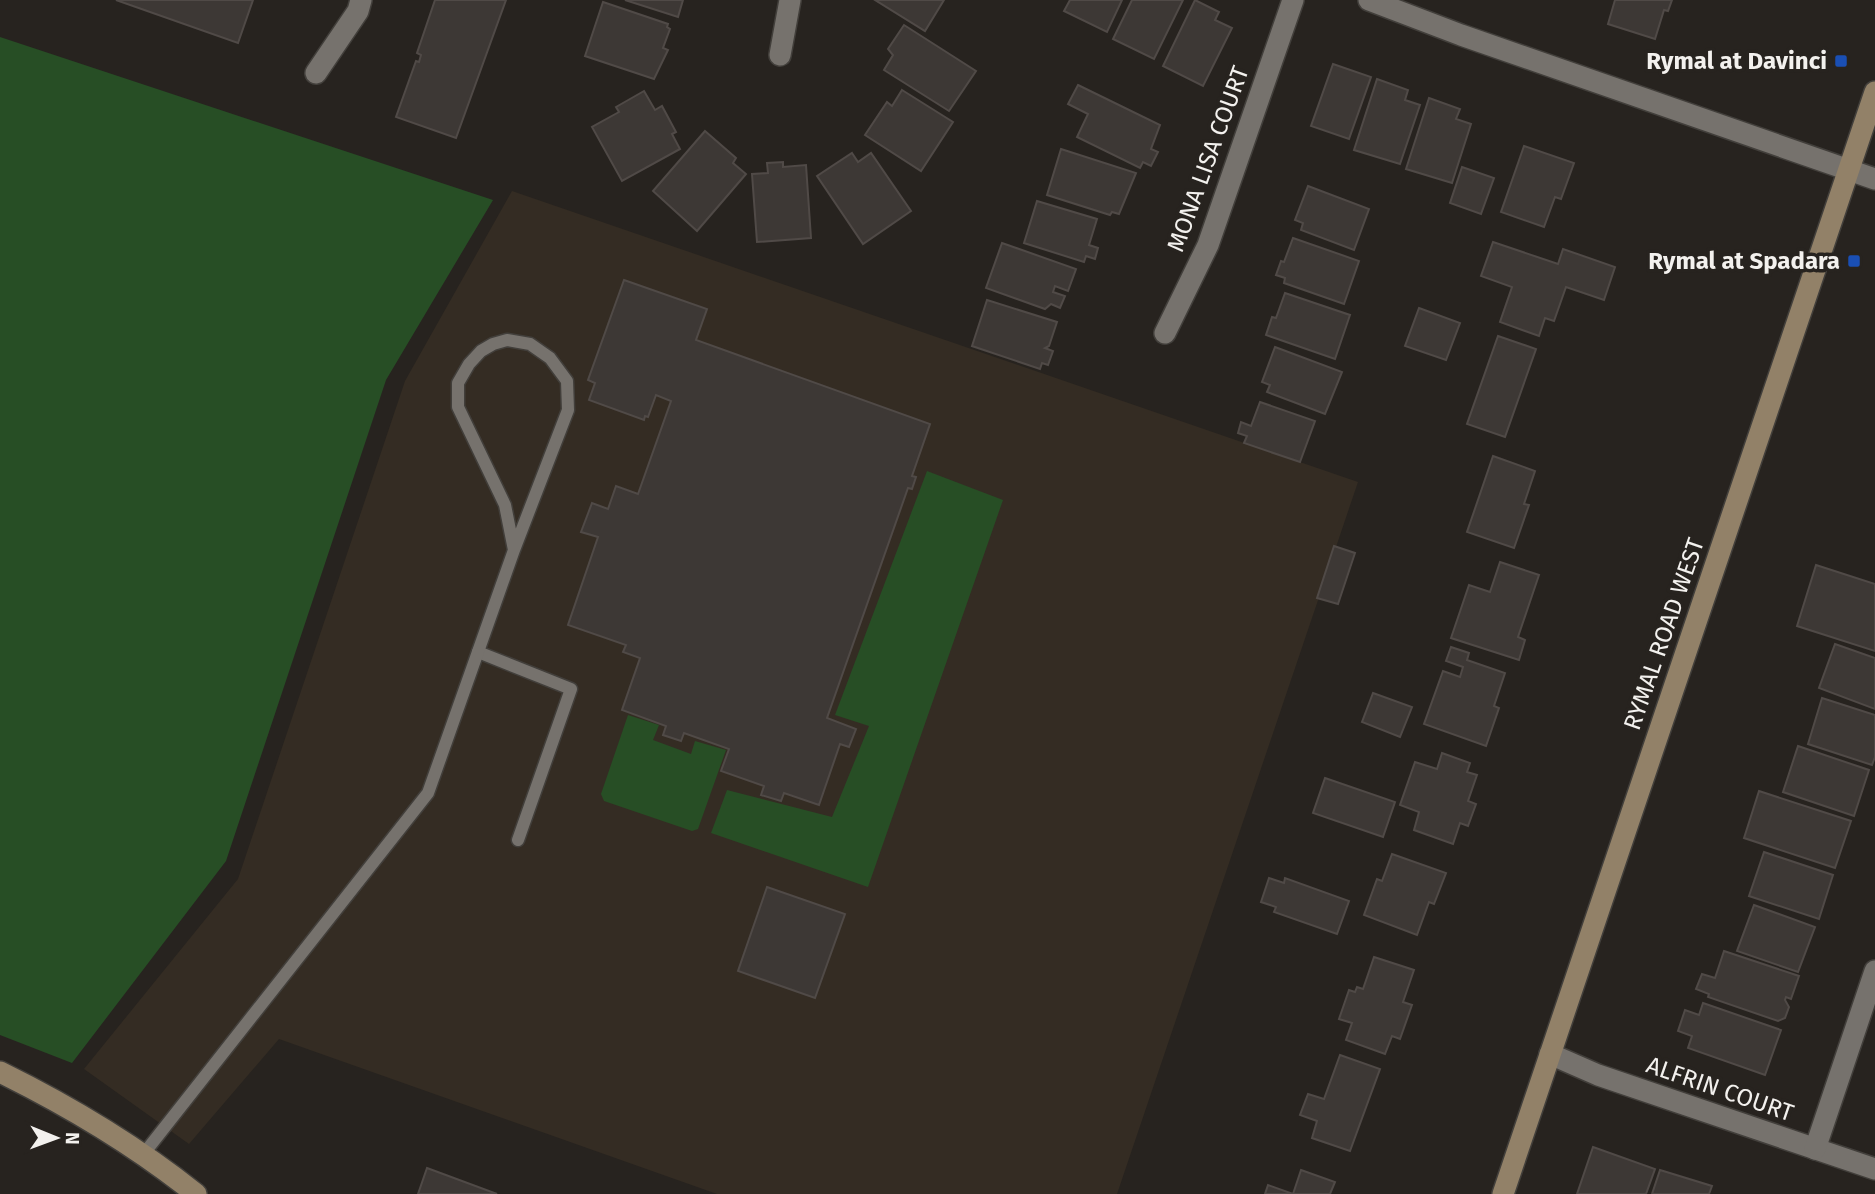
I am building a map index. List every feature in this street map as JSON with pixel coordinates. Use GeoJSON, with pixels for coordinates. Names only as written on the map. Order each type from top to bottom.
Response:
{"type":"FeatureCollection","features":[{"type":"Feature","properties":{"kind":"main road","name":"RYMAL ROAD WEST"},"geometry":{"type":"LineString","coordinates":[[1503,1194],[1875,92]]}},
{"type":"Feature","properties":{"kind":"main road"},"geometry":{"type":"LineString","coordinates":[[0,1072],[97,1125],[196,1194]]}},
{"type":"Feature","properties":{"kind":"street"},"geometry":{"type":"LineString","coordinates":[[316,74],[358,11],[361,0]]}},
{"type":"Feature","properties":{"kind":"street"},"geometry":{"type":"LineString","coordinates":[[780,55],[790,0]]}},
{"type":"Feature","properties":{"kind":"street","name":"MONA LISA COURT"},"geometry":{"type":"LineString","coordinates":[[1165,333],[1209,245],[1293,0]]}},
{"type":"Feature","properties":{"kind":"street"},"geometry":{"type":"LineString","coordinates":[[1369,0],[1461,35],[1875,178]]}},
{"type":"Feature","properties":{"kind":"street"},"geometry":{"type":"LineString","coordinates":[[1815,1149],[1875,971]]}},
{"type":"Feature","properties":{"kind":"street","name":"ALFRIN COURT"},"geometry":{"type":"LineString","coordinates":[[1550,1054],[1598,1075],[1875,1169]]}},
{"type":"Feature","properties":{"kind":"lane"},"geometry":{"type":"LineString","coordinates":[[142,1156],[428,793],[514,550],[568,410],[567,381],[550,358],[530,344],[507,340],[481,351],[469,364],[458,383],[458,407],[505,505],[514,550]]}},
{"type":"Feature","properties":{"kind":"lane"},"geometry":{"type":"LineString","coordinates":[[478,652],[570,688],[518,840]]}},
{"type":"Feature","properties":{"kind":"shaded area"},"geometry":{"type":"Polygon","coordinates":[[[512,191],[1358,482],[1117,1194],[717,1194],[279,1039],[189,1144],[84,1069],[238,879],[405,381],[512,191]]]}},
{"type":"Feature","properties":{"kind":"green space"},"geometry":{"type":"Polygon","coordinates":[[[0,37],[493,200],[386,380],[226,861],[72,1063],[0,1035],[0,37]]]}},
{"type":"Feature","properties":{"kind":"green space"},"geometry":{"type":"Polygon","coordinates":[[[927,471],[1003,500],[868,887],[711,833],[727,790],[832,817],[869,726],[835,715],[927,471]]]}},
{"type":"Feature","properties":{"kind":"green space"},"geometry":{"type":"Polygon","coordinates":[[[628,715],[659,725],[653,740],[691,754],[695,741],[726,750],[698,829],[692,831],[604,801],[601,794],[628,715]]]}},
{"type":"Feature","properties":{"kind":"building"},"geometry":{"type":"Polygon","coordinates":[[[116,0],[253,0],[238,43],[116,0]]]}},
{"type":"Feature","properties":{"kind":"building"},"geometry":{"type":"Polygon","coordinates":[[[435,0],[506,0],[456,138],[396,117],[416,61],[419,62],[421,55],[417,53],[435,0]]]}},
{"type":"Feature","properties":{"kind":"building"},"geometry":{"type":"Polygon","coordinates":[[[625,0],[683,0],[678,17],[625,0]]]}},
{"type":"Feature","properties":{"kind":"building"},"geometry":{"type":"Polygon","coordinates":[[[875,0],[944,0],[925,31],[875,0]]]}},
{"type":"Feature","properties":{"kind":"building"},"geometry":{"type":"Polygon","coordinates":[[[1070,0],[1122,0],[1107,32],[1064,11],[1070,0]]]}},
{"type":"Feature","properties":{"kind":"building"},"geometry":{"type":"Polygon","coordinates":[[[1132,0],[1183,0],[1154,59],[1113,39],[1132,0]]]}},
{"type":"Feature","properties":{"kind":"building"},"geometry":{"type":"Polygon","coordinates":[[[1195,0],[1219,12],[1215,20],[1232,28],[1203,86],[1163,66],[1195,0]]]}},
{"type":"Feature","properties":{"kind":"building"},"geometry":{"type":"Polygon","coordinates":[[[1615,0],[1672,0],[1668,11],[1664,10],[1655,39],[1608,24],[1615,0]]]}},
{"type":"Feature","properties":{"kind":"building"},"geometry":{"type":"Polygon","coordinates":[[[603,2],[668,24],[670,29],[663,48],[668,50],[654,79],[585,56],[603,2]]]}},
{"type":"Feature","properties":{"kind":"building"},"geometry":{"type":"Polygon","coordinates":[[[904,25],[976,71],[949,111],[884,70],[893,55],[888,49],[904,25]]]}},
{"type":"Feature","properties":{"kind":"building"},"geometry":{"type":"Polygon","coordinates":[[[1333,64],[1371,77],[1349,139],[1311,126],[1333,64]]]}},
{"type":"Feature","properties":{"kind":"building"},"geometry":{"type":"Polygon","coordinates":[[[1377,79],[1408,90],[1405,100],[1420,105],[1400,164],[1354,150],[1377,79]]]}},
{"type":"Feature","properties":{"kind":"building"},"geometry":{"type":"Polygon","coordinates":[[[1078,85],[1160,125],[1151,149],[1158,152],[1151,166],[1143,162],[1140,168],[1077,137],[1088,114],[1068,104],[1078,85]]]}},
{"type":"Feature","properties":{"kind":"building"},"geometry":{"type":"Polygon","coordinates":[[[902,90],[953,122],[921,171],[865,135],[887,102],[892,106],[902,90]]]}},
{"type":"Feature","properties":{"kind":"building"},"geometry":{"type":"Polygon","coordinates":[[[644,91],[655,110],[662,106],[676,132],[672,134],[680,149],[622,181],[592,127],[619,112],[616,107],[644,91]]]}},
{"type":"Feature","properties":{"kind":"building"},"geometry":{"type":"Polygon","coordinates":[[[1429,98],[1460,109],[1456,119],[1471,124],[1452,183],[1406,169],[1429,98]]]}},
{"type":"Feature","properties":{"kind":"building"},"geometry":{"type":"Polygon","coordinates":[[[705,131],[736,158],[733,163],[746,174],[697,231],[653,191],[705,131]]]}},
{"type":"Feature","properties":{"kind":"building"},"geometry":{"type":"Polygon","coordinates":[[[1524,146],[1574,163],[1561,199],[1555,197],[1544,227],[1501,212],[1524,146]]]}},
{"type":"Feature","properties":{"kind":"building"},"geometry":{"type":"Polygon","coordinates":[[[1061,149],[1136,173],[1119,214],[1112,212],[1110,215],[1047,195],[1061,149]]]}},
{"type":"Feature","properties":{"kind":"building"},"geometry":{"type":"Polygon","coordinates":[[[852,153],[858,162],[871,153],[911,211],[863,244],[817,176],[852,153]]]}},
{"type":"Feature","properties":{"kind":"building"},"geometry":{"type":"Polygon","coordinates":[[[783,162],[783,167],[806,165],[811,238],[757,242],[752,174],[768,173],[767,163],[783,162]]]}},
{"type":"Feature","properties":{"kind":"building"},"geometry":{"type":"Polygon","coordinates":[[[1462,167],[1494,178],[1481,214],[1450,203],[1462,167]]]}},
{"type":"Feature","properties":{"kind":"building"},"geometry":{"type":"Polygon","coordinates":[[[1308,186],[1369,209],[1354,250],[1301,230],[1303,223],[1295,220],[1308,186]]]}},
{"type":"Feature","properties":{"kind":"building"},"geometry":{"type":"Polygon","coordinates":[[[1037,201],[1097,219],[1089,245],[1098,248],[1095,259],[1086,256],[1084,262],[1024,243],[1037,201]]]}},
{"type":"Feature","properties":{"kind":"building"},"geometry":{"type":"Polygon","coordinates":[[[1293,238],[1359,261],[1344,304],[1284,283],[1285,278],[1276,275],[1293,238]]]}},
{"type":"Feature","properties":{"kind":"building"},"geometry":{"type":"Polygon","coordinates":[[[1493,242],[1558,264],[1563,249],[1615,267],[1604,300],[1566,287],[1554,321],[1545,318],[1539,336],[1500,322],[1512,287],[1481,276],[1493,242]]]}},
{"type":"Feature","properties":{"kind":"building"},"geometry":{"type":"Polygon","coordinates":[[[1002,243],[1076,269],[1068,291],[1055,286],[1053,292],[1065,296],[1060,308],[1051,304],[1045,309],[986,288],[1002,243]]]}},
{"type":"Feature","properties":{"kind":"building"},"geometry":{"type":"Polygon","coordinates":[[[624,280],[707,309],[696,340],[930,424],[912,476],[916,477],[912,489],[908,488],[827,718],[856,729],[849,747],[840,744],[819,805],[784,793],[781,801],[761,795],[764,786],[721,771],[729,749],[684,733],[681,741],[663,735],[666,726],[622,710],[640,658],[623,652],[626,645],[568,625],[598,537],[581,532],[592,503],[608,509],[616,486],[638,494],[671,401],[656,395],[648,417],[645,416],[644,420],[589,400],[595,383],[588,380],[624,280]]]}},
{"type":"Feature","properties":{"kind":"building"},"geometry":{"type":"Polygon","coordinates":[[[1285,293],[1350,315],[1335,359],[1266,335],[1272,317],[1276,318],[1285,293]]]}},
{"type":"Feature","properties":{"kind":"building"},"geometry":{"type":"Polygon","coordinates":[[[987,300],[1057,322],[1049,346],[1045,348],[1053,351],[1048,365],[1042,363],[1040,369],[972,346],[987,300]]]}},
{"type":"Feature","properties":{"kind":"building"},"geometry":{"type":"Polygon","coordinates":[[[1419,308],[1460,323],[1446,360],[1405,346],[1419,308]]]}},
{"type":"Feature","properties":{"kind":"building"},"geometry":{"type":"Polygon","coordinates":[[[1498,336],[1536,349],[1505,437],[1467,424],[1498,336]]]}},
{"type":"Feature","properties":{"kind":"building"},"geometry":{"type":"Polygon","coordinates":[[[1275,347],[1342,372],[1325,414],[1267,392],[1270,385],[1262,382],[1275,347]]]}},
{"type":"Feature","properties":{"kind":"building"},"geometry":{"type":"Polygon","coordinates":[[[1260,402],[1315,421],[1300,462],[1244,443],[1247,436],[1238,433],[1241,422],[1251,426],[1260,402]]]}},
{"type":"Feature","properties":{"kind":"building"},"geometry":{"type":"Polygon","coordinates":[[[1493,456],[1535,471],[1524,504],[1529,505],[1514,548],[1467,532],[1493,456]]]}},
{"type":"Feature","properties":{"kind":"building"},"geometry":{"type":"Polygon","coordinates":[[[1334,546],[1355,553],[1338,604],[1317,598],[1334,546]]]}},
{"type":"Feature","properties":{"kind":"building"},"geometry":{"type":"Polygon","coordinates":[[[1500,562],[1539,575],[1518,637],[1525,640],[1519,660],[1451,638],[1469,585],[1490,592],[1500,562]]]}},
{"type":"Feature","properties":{"kind":"building"},"geometry":{"type":"Polygon","coordinates":[[[1816,565],[1875,584],[1875,651],[1797,626],[1816,565]]]}},
{"type":"Feature","properties":{"kind":"building"},"geometry":{"type":"Polygon","coordinates":[[[1835,644],[1875,658],[1875,709],[1819,688],[1835,644]]]}},
{"type":"Feature","properties":{"kind":"building"},"geometry":{"type":"Polygon","coordinates":[[[1451,647],[1469,653],[1467,660],[1505,673],[1494,706],[1499,708],[1486,746],[1424,724],[1443,671],[1460,677],[1463,667],[1446,661],[1451,647]]]}},
{"type":"Feature","properties":{"kind":"building"},"geometry":{"type":"Polygon","coordinates":[[[1373,693],[1412,707],[1400,737],[1362,722],[1373,693]]]}},
{"type":"Feature","properties":{"kind":"building"},"geometry":{"type":"Polygon","coordinates":[[[1822,698],[1875,715],[1875,757],[1872,765],[1808,744],[1822,698]]]}},
{"type":"Feature","properties":{"kind":"building"},"geometry":{"type":"Polygon","coordinates":[[[1798,746],[1869,770],[1854,816],[1783,792],[1798,746]]]}},
{"type":"Feature","properties":{"kind":"building"},"geometry":{"type":"Polygon","coordinates":[[[1442,753],[1470,763],[1467,772],[1477,775],[1468,801],[1476,804],[1468,826],[1460,823],[1453,844],[1414,830],[1419,812],[1400,805],[1415,762],[1437,769],[1442,753]]]}},
{"type":"Feature","properties":{"kind":"building"},"geometry":{"type":"Polygon","coordinates":[[[1325,778],[1395,802],[1383,837],[1313,813],[1325,778]]]}},
{"type":"Feature","properties":{"kind":"building"},"geometry":{"type":"Polygon","coordinates":[[[1759,791],[1851,821],[1835,868],[1744,838],[1759,791]]]}},
{"type":"Feature","properties":{"kind":"building"},"geometry":{"type":"Polygon","coordinates":[[[1764,852],[1833,875],[1819,919],[1749,896],[1764,852]]]}},
{"type":"Feature","properties":{"kind":"building"},"geometry":{"type":"Polygon","coordinates":[[[1392,854],[1446,873],[1434,904],[1429,902],[1417,935],[1364,915],[1377,879],[1382,881],[1392,854]]]}},
{"type":"Feature","properties":{"kind":"building"},"geometry":{"type":"Polygon","coordinates":[[[1269,878],[1284,883],[1285,878],[1349,901],[1337,934],[1274,912],[1276,907],[1261,902],[1269,878]]]}},
{"type":"Feature","properties":{"kind":"building"},"geometry":{"type":"Polygon","coordinates":[[[767,887],[845,914],[815,998],[738,971],[767,887]]]}},
{"type":"Feature","properties":{"kind":"building"},"geometry":{"type":"Polygon","coordinates":[[[1754,905],[1815,927],[1798,972],[1737,951],[1754,905]]]}},
{"type":"Feature","properties":{"kind":"building"},"geometry":{"type":"Polygon","coordinates":[[[1724,951],[1799,976],[1791,999],[1786,997],[1785,1000],[1789,1007],[1785,1018],[1778,1021],[1708,997],[1709,994],[1696,989],[1702,974],[1715,978],[1724,951]]]}},
{"type":"Feature","properties":{"kind":"building"},"geometry":{"type":"Polygon","coordinates":[[[1374,957],[1414,970],[1403,1002],[1412,1005],[1400,1039],[1392,1036],[1385,1054],[1346,1040],[1352,1023],[1339,1019],[1349,990],[1355,992],[1357,987],[1363,989],[1374,957]]]}},
{"type":"Feature","properties":{"kind":"building"},"geometry":{"type":"Polygon","coordinates":[[[1703,1003],[1781,1030],[1765,1075],[1688,1048],[1692,1036],[1678,1031],[1685,1010],[1699,1015],[1703,1003]]]}},
{"type":"Feature","properties":{"kind":"building"},"geometry":{"type":"Polygon","coordinates":[[[1340,1055],[1380,1069],[1350,1151],[1312,1138],[1317,1121],[1300,1115],[1308,1094],[1324,1099],[1340,1055]]]}},
{"type":"Feature","properties":{"kind":"building"},"geometry":{"type":"Polygon","coordinates":[[[1593,1147],[1655,1169],[1646,1194],[1577,1194],[1593,1147]]]}},
{"type":"Feature","properties":{"kind":"building"},"geometry":{"type":"Polygon","coordinates":[[[427,1168],[497,1194],[418,1194],[427,1168]]]}},
{"type":"Feature","properties":{"kind":"building"},"geometry":{"type":"Polygon","coordinates":[[[1301,1170],[1335,1182],[1330,1194],[1293,1194],[1301,1170]]]}},
{"type":"Feature","properties":{"kind":"building"},"geometry":{"type":"Polygon","coordinates":[[[1660,1170],[1712,1186],[1709,1194],[1652,1194],[1660,1170]]]}},
{"type":"Feature","properties":{"kind":"building"},"geometry":{"type":"Polygon","coordinates":[[[1268,1185],[1293,1194],[1265,1194],[1268,1185]]]}},
{"type":"Feature","properties":{"kind":"place","name":"Rymal at Davinci"},"geometry":{"type":"Point","coordinates":[1841,61]}},
{"type":"Feature","properties":{"kind":"place","name":"Rymal at Spadara"},"geometry":{"type":"Point","coordinates":[1854,261]}}]}
